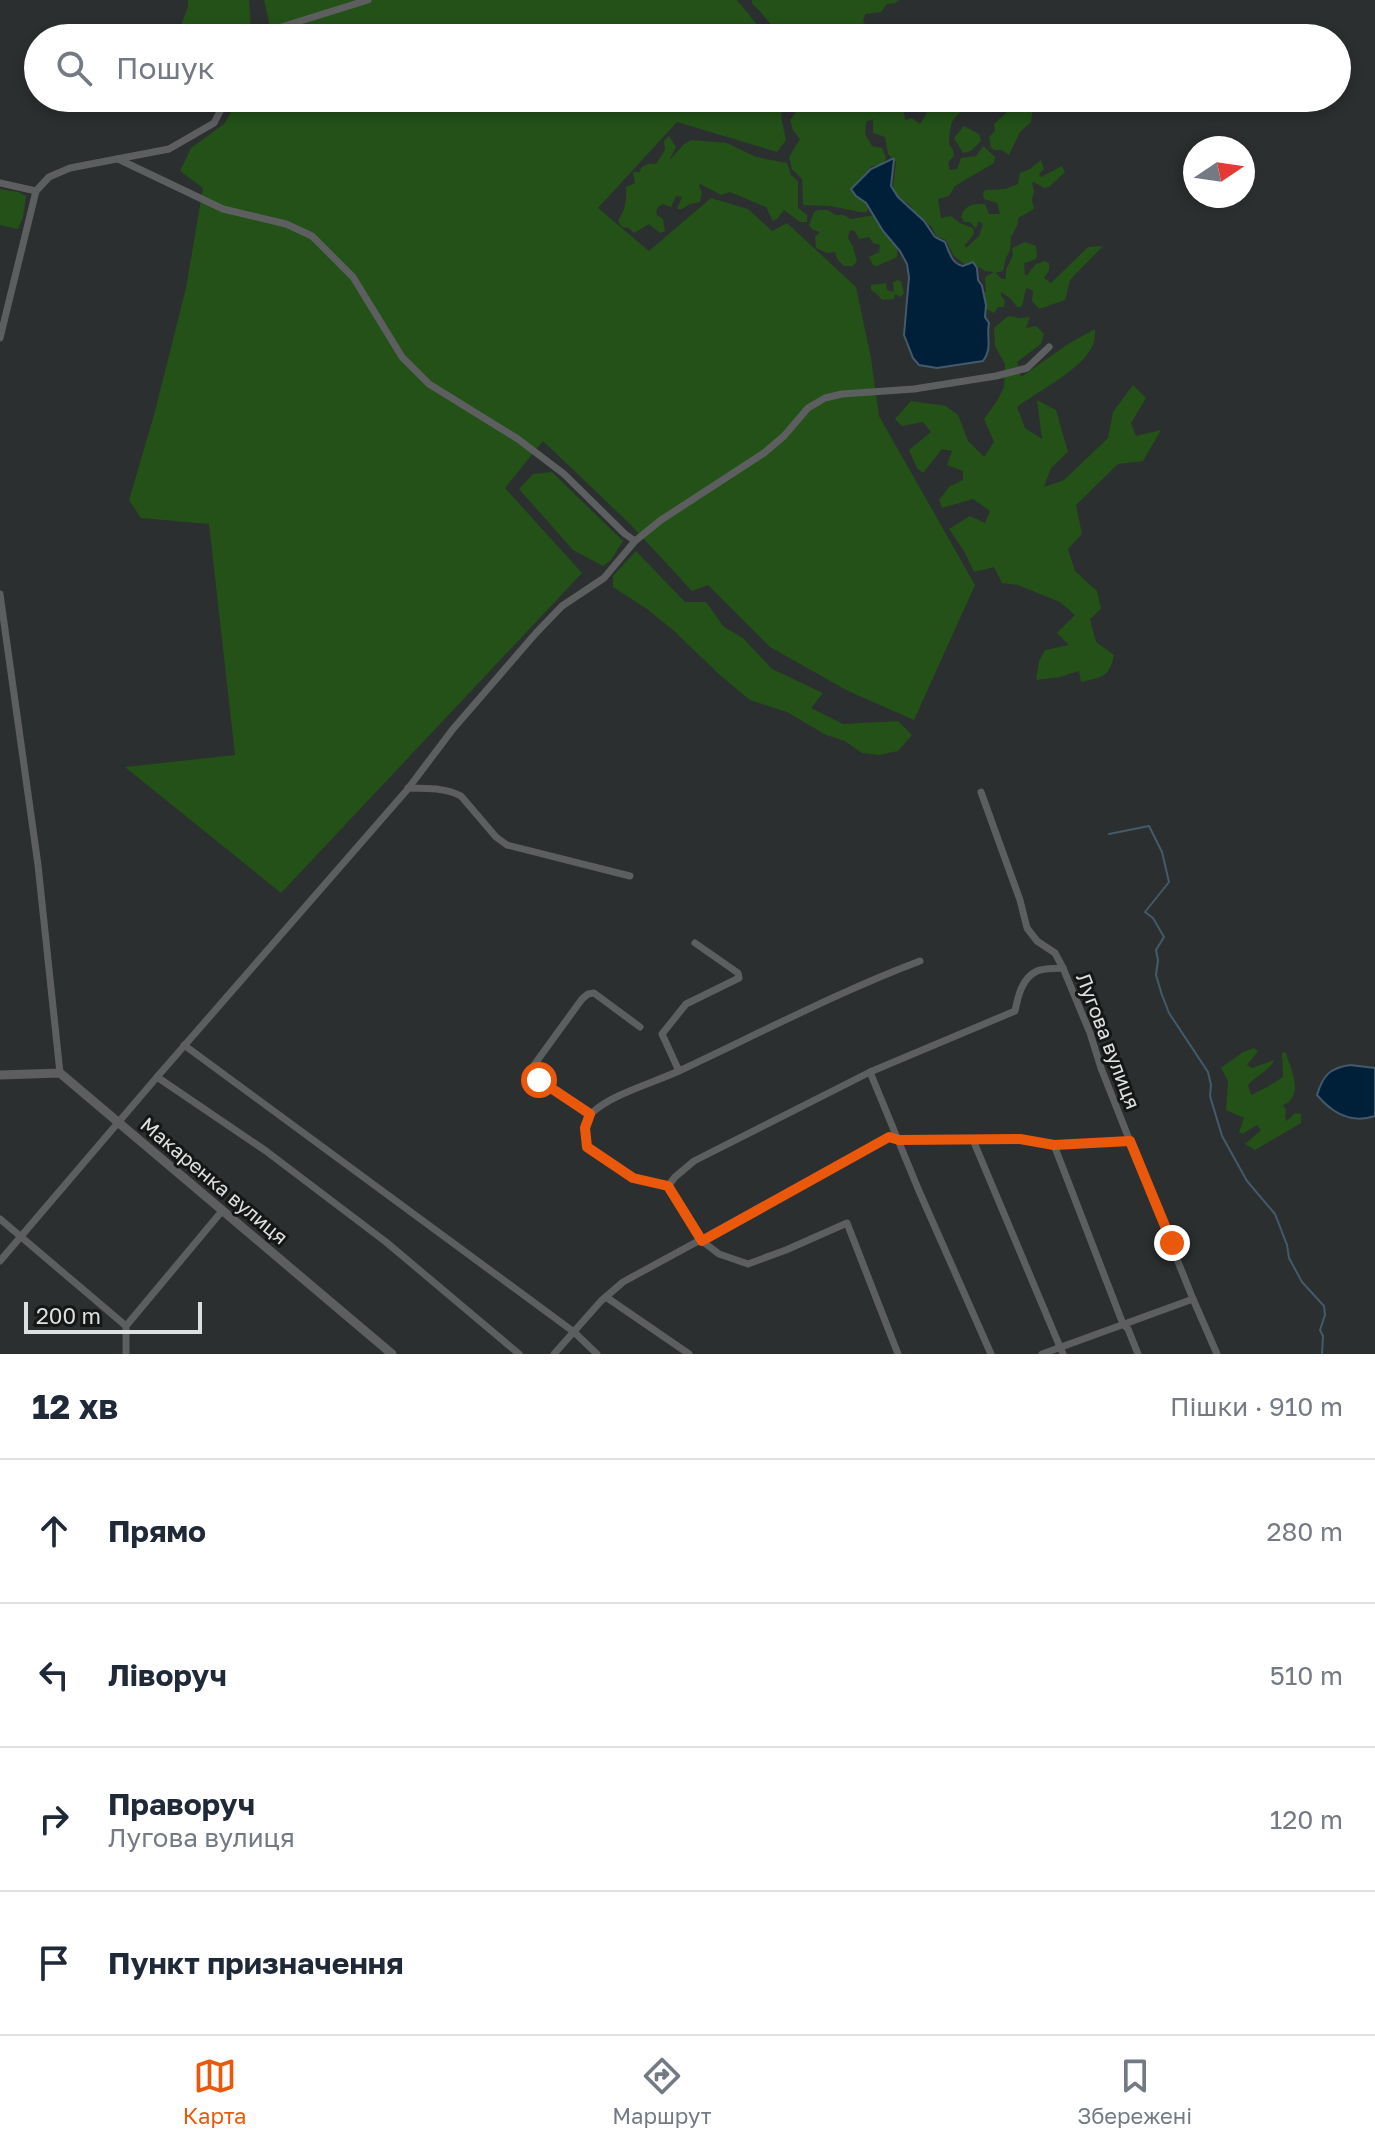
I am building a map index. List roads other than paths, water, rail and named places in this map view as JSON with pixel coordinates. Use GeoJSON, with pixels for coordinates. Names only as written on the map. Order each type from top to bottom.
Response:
{"type":"FeatureCollection","features":[{"type":"Feature","properties":{"kind":"street"},"geometry":{"type":"LineString","coordinates":[[291,24],[368,0]]}},
{"type":"Feature","properties":{"kind":"street"},"geometry":{"type":"LineString","coordinates":[[0,338],[36,191],[49,177],[70,168],[169,149],[214,123],[220,112]]}},
{"type":"Feature","properties":{"kind":"street"},"geometry":{"type":"LineString","coordinates":[[118,159],[223,209],[286,224],[312,236],[353,277],[402,357],[429,384],[518,439],[564,474],[635,541]]}},
{"type":"Feature","properties":{"kind":"street"},"geometry":{"type":"LineString","coordinates":[[0,183],[36,191]]}},
{"type":"Feature","properties":{"kind":"street"},"geometry":{"type":"LineString","coordinates":[[0,1261],[408,788],[453,729],[536,633],[562,606],[604,578],[635,541],[661,520],[764,453],[784,436],[808,408],[825,398],[914,389],[996,376],[1027,368],[1049,347]]}},
{"type":"Feature","properties":{"kind":"street"},"geometry":{"type":"LineString","coordinates":[[0,594],[38,865],[60,1073],[0,1075]]}},
{"type":"Feature","properties":{"kind":"street"},"geometry":{"type":"LineString","coordinates":[[408,788],[440,790],[461,796],[485,826],[507,845],[630,876]]}},
{"type":"Feature","properties":{"kind":"street","name":"Лугова вулиця"},"geometry":{"type":"LineString","coordinates":[[981,792],[1027,928],[1037,941],[1055,953],[1063,968],[1217,1354]]}},
{"type":"Feature","properties":{"kind":"street"},"geometry":{"type":"LineString","coordinates":[[679,1071],[662,1034],[686,1004],[739,978],[738,973],[695,943]]}},
{"type":"Feature","properties":{"kind":"street"},"geometry":{"type":"LineString","coordinates":[[898,1354],[847,1223],[748,1264],[719,1254],[702,1241],[668,1186],[633,1178],[587,1147],[585,1128],[590,1114],[609,1101],[679,1071],[769,1026],[920,961]]}},
{"type":"Feature","properties":{"kind":"street"},"geometry":{"type":"LineString","coordinates":[[668,1186],[694,1161],[870,1072],[1015,1011],[1025,981],[1037,971],[1063,968]]}},
{"type":"Feature","properties":{"kind":"street"},"geometry":{"type":"LineString","coordinates":[[590,1114],[539,1080],[533,1071],[534,1065],[588,994],[594,993],[640,1027]]}},
{"type":"Feature","properties":{"kind":"street"},"geometry":{"type":"LineString","coordinates":[[184,1045],[574,1332],[597,1354]]}},
{"type":"Feature","properties":{"kind":"street"},"geometry":{"type":"LineString","coordinates":[[870,1072],[991,1354]]}},
{"type":"Feature","properties":{"kind":"street","name":"Макаренка вулиця"},"geometry":{"type":"LineString","coordinates":[[60,1073],[392,1354]]}},
{"type":"Feature","properties":{"kind":"street"},"geometry":{"type":"LineString","coordinates":[[157,1077],[266,1151],[386,1242],[519,1354]]}},
{"type":"Feature","properties":{"kind":"street"},"geometry":{"type":"LineString","coordinates":[[554,1354],[623,1282],[889,1137],[899,1140],[1020,1139],[1054,1145],[1130,1141]]}},
{"type":"Feature","properties":{"kind":"street"},"geometry":{"type":"LineString","coordinates":[[973,1140],[1062,1350]]}},
{"type":"Feature","properties":{"kind":"street"},"geometry":{"type":"LineString","coordinates":[[1054,1145],[1123,1324],[1138,1354]]}},
{"type":"Feature","properties":{"kind":"street"},"geometry":{"type":"LineString","coordinates":[[126,1354],[126,1326],[222,1211]]}},
{"type":"Feature","properties":{"kind":"street"},"geometry":{"type":"LineString","coordinates":[[0,1219],[126,1326]]}},
{"type":"Feature","properties":{"kind":"street"},"geometry":{"type":"LineString","coordinates":[[606,1297],[689,1354]]}},
{"type":"Feature","properties":{"kind":"street"},"geometry":{"type":"LineString","coordinates":[[1042,1354],[1062,1350],[1193,1299]]}},
{"type":"Feature","properties":{"kind":"water"},"geometry":{"type":"Polygon","coordinates":[[[892,159],[891,186],[898,197],[924,221],[935,237],[945,242],[956,263],[963,266],[973,262],[977,268],[986,305],[985,317],[989,323],[989,347],[983,361],[937,368],[919,365],[913,358],[904,335],[909,277],[907,264],[866,203],[851,189],[871,169],[892,159]]]}},
{"type":"Feature","properties":{"kind":"water"},"geometry":{"type":"Polygon","coordinates":[[[1350,1065],[1375,1068],[1375,1116],[1350,1118],[1329,1107],[1317,1095],[1328,1074],[1350,1065]]]}},
{"type":"Feature","properties":{"kind":"waterway"},"geometry":{"type":"LineString","coordinates":[[1109,834],[1149,826],[1162,852],[1169,882],[1145,912],[1153,918],[1164,937],[1156,950],[1156,975],[1162,995],[1169,1013],[1208,1072],[1210,1096],[1222,1136],[1247,1181],[1275,1214],[1289,1258],[1302,1282],[1324,1306],[1325,1315],[1320,1330],[1323,1336],[1322,1354]]}}]}
